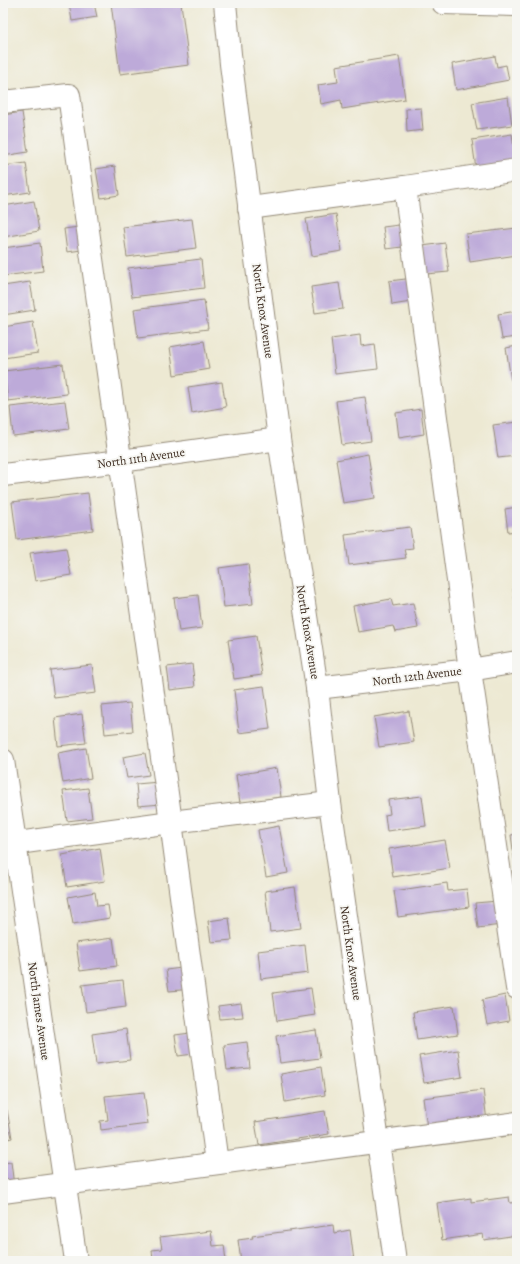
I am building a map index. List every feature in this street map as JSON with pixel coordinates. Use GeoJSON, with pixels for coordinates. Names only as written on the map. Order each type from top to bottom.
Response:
{"type":"FeatureCollection","features":[{"type":"Feature","properties":{"kind":"street","name":"North Knox Avenue"},"geometry":{"type":"LineString","coordinates":[[225,3],[231,64],[279,439],[317,688],[330,803],[395,1261]]}},
{"type":"Feature","properties":{"kind":"street"},"geometry":{"type":"LineString","coordinates":[[443,3],[517,5]]}},
{"type":"Feature","properties":{"kind":"street"},"geometry":{"type":"LineString","coordinates":[[3,102],[69,95],[121,461],[217,1163]]}},
{"type":"Feature","properties":{"kind":"street"},"geometry":{"type":"LineString","coordinates":[[249,208],[517,170]]}},
{"type":"Feature","properties":{"kind":"street"},"geometry":{"type":"LineString","coordinates":[[405,187],[470,670],[515,966],[517,988]]}},
{"type":"Feature","properties":{"kind":"street","name":"North 11th Avenue"},"geometry":{"type":"LineString","coordinates":[[3,475],[121,461],[279,439]]}},
{"type":"Feature","properties":{"kind":"street","name":"North 12th Avenue"},"geometry":{"type":"LineString","coordinates":[[317,688],[470,670],[517,662]]}},
{"type":"Feature","properties":{"kind":"street","name":"North James Avenue"},"geometry":{"type":"LineString","coordinates":[[3,760],[9,845],[76,1261]]}},
{"type":"Feature","properties":{"kind":"street"},"geometry":{"type":"LineString","coordinates":[[9,845],[171,822],[330,803]]}},
{"type":"Feature","properties":{"kind":"street"},"geometry":{"type":"LineString","coordinates":[[3,1192],[378,1143],[517,1123]]}},
{"type":"Feature","properties":{"kind":"building"},"geometry":{"type":"Polygon","coordinates":[[[69,3],[94,3],[97,17],[72,21],[69,3]]]}},
{"type":"Feature","properties":{"kind":"building"},"geometry":{"type":"Polygon","coordinates":[[[111,3],[181,3],[189,65],[120,74],[111,3]]]}},
{"type":"Feature","properties":{"kind":"building"},"geometry":{"type":"Polygon","coordinates":[[[399,56],[405,99],[342,109],[341,100],[321,104],[318,85],[338,82],[336,66],[399,56]]]}},
{"type":"Feature","properties":{"kind":"building"},"geometry":{"type":"Polygon","coordinates":[[[495,56],[497,67],[506,65],[509,80],[456,90],[452,64],[495,56]]]}},
{"type":"Feature","properties":{"kind":"building"},"geometry":{"type":"Polygon","coordinates":[[[508,97],[512,125],[477,130],[472,103],[508,97]]]}},
{"type":"Feature","properties":{"kind":"building"},"geometry":{"type":"Polygon","coordinates":[[[421,108],[423,130],[407,132],[406,109],[421,108]]]}},
{"type":"Feature","properties":{"kind":"building"},"geometry":{"type":"Polygon","coordinates":[[[22,112],[28,152],[3,156],[3,115],[22,112]]]}},
{"type":"Feature","properties":{"kind":"building"},"geometry":{"type":"Polygon","coordinates":[[[512,134],[516,163],[476,169],[472,140],[512,134]]]}},
{"type":"Feature","properties":{"kind":"building"},"geometry":{"type":"Polygon","coordinates":[[[26,163],[30,192],[3,196],[3,166],[26,163]]]}},
{"type":"Feature","properties":{"kind":"building"},"geometry":{"type":"Polygon","coordinates":[[[115,166],[119,195],[101,198],[96,169],[115,166]]]}},
{"type":"Feature","properties":{"kind":"building"},"geometry":{"type":"Polygon","coordinates":[[[34,201],[39,231],[3,237],[3,206],[34,201]]]}},
{"type":"Feature","properties":{"kind":"building"},"geometry":{"type":"Polygon","coordinates":[[[336,214],[342,251],[312,256],[306,219],[336,214]]]}},
{"type":"Feature","properties":{"kind":"building"},"geometry":{"type":"Polygon","coordinates":[[[192,219],[196,248],[127,257],[123,227],[192,219]]]}},
{"type":"Feature","properties":{"kind":"building"},"geometry":{"type":"Polygon","coordinates":[[[407,224],[410,246],[386,249],[383,227],[407,224]]]}},
{"type":"Feature","properties":{"kind":"building"},"geometry":{"type":"Polygon","coordinates":[[[86,226],[89,249],[67,252],[64,229],[86,226]]]}},
{"type":"Feature","properties":{"kind":"building"},"geometry":{"type":"Polygon","coordinates":[[[517,228],[517,255],[470,262],[466,234],[517,228]]]}},
{"type":"Feature","properties":{"kind":"building"},"geometry":{"type":"Polygon","coordinates":[[[40,243],[43,271],[3,276],[3,248],[40,243]]]}},
{"type":"Feature","properties":{"kind":"building"},"geometry":{"type":"Polygon","coordinates":[[[445,243],[449,272],[426,274],[422,246],[445,243]]]}},
{"type":"Feature","properties":{"kind":"building"},"geometry":{"type":"Polygon","coordinates":[[[201,259],[204,288],[132,297],[128,268],[201,259]]]}},
{"type":"Feature","properties":{"kind":"building"},"geometry":{"type":"Polygon","coordinates":[[[414,278],[417,301],[392,305],[389,281],[414,278]]]}},
{"type":"Feature","properties":{"kind":"building"},"geometry":{"type":"Polygon","coordinates":[[[30,282],[35,310],[3,315],[3,286],[30,282]]]}},
{"type":"Feature","properties":{"kind":"building"},"geometry":{"type":"Polygon","coordinates":[[[339,283],[343,309],[315,313],[311,287],[339,283]]]}},
{"type":"Feature","properties":{"kind":"building"},"geometry":{"type":"Polygon","coordinates":[[[204,300],[208,329],[138,338],[134,309],[204,300]]]}},
{"type":"Feature","properties":{"kind":"building"},"geometry":{"type":"Polygon","coordinates":[[[517,311],[517,337],[502,339],[498,314],[517,311]]]}},
{"type":"Feature","properties":{"kind":"building"},"geometry":{"type":"Polygon","coordinates":[[[33,322],[38,353],[3,358],[3,327],[33,322]]]}},
{"type":"Feature","properties":{"kind":"building"},"geometry":{"type":"Polygon","coordinates":[[[360,335],[361,346],[375,344],[378,369],[335,374],[331,339],[360,335]]]}},
{"type":"Feature","properties":{"kind":"building"},"geometry":{"type":"Polygon","coordinates":[[[204,341],[209,369],[174,375],[170,347],[204,341]]]}},
{"type":"Feature","properties":{"kind":"building"},"geometry":{"type":"Polygon","coordinates":[[[517,346],[517,379],[511,380],[506,348],[517,346]]]}},
{"type":"Feature","properties":{"kind":"building"},"geometry":{"type":"Polygon","coordinates":[[[63,364],[67,394],[8,401],[4,371],[63,364]]]}},
{"type":"Feature","properties":{"kind":"building"},"geometry":{"type":"Polygon","coordinates":[[[222,382],[226,407],[192,413],[188,387],[222,382]]]}},
{"type":"Feature","properties":{"kind":"building"},"geometry":{"type":"Polygon","coordinates":[[[365,397],[371,441],[342,445],[336,401],[365,397]]]}},
{"type":"Feature","properties":{"kind":"building"},"geometry":{"type":"Polygon","coordinates":[[[65,401],[69,429],[13,436],[10,407],[65,401]]]}},
{"type":"Feature","properties":{"kind":"building"},"geometry":{"type":"Polygon","coordinates":[[[421,409],[424,434],[399,438],[396,413],[421,409]]]}},
{"type":"Feature","properties":{"kind":"building"},"geometry":{"type":"Polygon","coordinates":[[[517,422],[517,456],[498,458],[493,425],[517,422]]]}},
{"type":"Feature","properties":{"kind":"building"},"geometry":{"type":"Polygon","coordinates":[[[368,454],[375,498],[343,503],[336,460],[368,454]]]}},
{"type":"Feature","properties":{"kind":"building"},"geometry":{"type":"Polygon","coordinates":[[[88,493],[93,530],[17,540],[12,502],[88,493]]]}},
{"type":"Feature","properties":{"kind":"building"},"geometry":{"type":"Polygon","coordinates":[[[517,507],[517,531],[508,532],[505,509],[517,507]]]}},
{"type":"Feature","properties":{"kind":"building"},"geometry":{"type":"Polygon","coordinates":[[[410,527],[413,548],[404,549],[406,558],[349,565],[345,535],[410,527]]]}},
{"type":"Feature","properties":{"kind":"building"},"geometry":{"type":"Polygon","coordinates":[[[66,548],[71,575],[35,581],[30,553],[66,548]]]}},
{"type":"Feature","properties":{"kind":"building"},"geometry":{"type":"Polygon","coordinates":[[[248,564],[253,604],[224,607],[219,568],[248,564]]]}},
{"type":"Feature","properties":{"kind":"building"},"geometry":{"type":"Polygon","coordinates":[[[513,589],[517,589],[517,610],[516,610],[513,589]]]}},
{"type":"Feature","properties":{"kind":"building"},"geometry":{"type":"Polygon","coordinates":[[[198,595],[202,628],[179,631],[174,598],[198,595]]]}},
{"type":"Feature","properties":{"kind":"building"},"geometry":{"type":"Polygon","coordinates":[[[391,599],[393,606],[413,603],[418,628],[395,632],[393,626],[358,632],[353,606],[391,599]]]}},
{"type":"Feature","properties":{"kind":"building"},"geometry":{"type":"Polygon","coordinates":[[[256,636],[262,675],[234,679],[228,640],[256,636]]]}},
{"type":"Feature","properties":{"kind":"building"},"geometry":{"type":"Polygon","coordinates":[[[192,664],[195,687],[170,690],[167,667],[192,664]]]}},
{"type":"Feature","properties":{"kind":"building"},"geometry":{"type":"Polygon","coordinates":[[[92,665],[96,693],[54,698],[50,670],[92,665]]]}},
{"type":"Feature","properties":{"kind":"building"},"geometry":{"type":"Polygon","coordinates":[[[264,686],[270,729],[239,733],[234,690],[264,686]]]}},
{"type":"Feature","properties":{"kind":"building"},"geometry":{"type":"Polygon","coordinates":[[[130,703],[133,731],[105,734],[102,706],[130,703]]]}},
{"type":"Feature","properties":{"kind":"building"},"geometry":{"type":"Polygon","coordinates":[[[409,711],[414,742],[379,747],[374,717],[409,711]]]}},
{"type":"Feature","properties":{"kind":"building"},"geometry":{"type":"Polygon","coordinates":[[[82,714],[86,743],[58,746],[55,718],[82,714]]]}},
{"type":"Feature","properties":{"kind":"building"},"geometry":{"type":"Polygon","coordinates":[[[86,748],[91,778],[63,783],[58,753],[86,748]]]}},
{"type":"Feature","properties":{"kind":"building"},"geometry":{"type":"Polygon","coordinates":[[[145,753],[149,775],[127,778],[123,757],[145,753]]]}},
{"type":"Feature","properties":{"kind":"building"},"geometry":{"type":"Polygon","coordinates":[[[277,768],[281,797],[240,803],[236,775],[277,768]]]}},
{"type":"Feature","properties":{"kind":"building"},"geometry":{"type":"Polygon","coordinates":[[[159,782],[161,804],[138,806],[136,784],[159,782]]]}},
{"type":"Feature","properties":{"kind":"building"},"geometry":{"type":"Polygon","coordinates":[[[88,788],[92,818],[67,821],[63,791],[88,788]]]}},
{"type":"Feature","properties":{"kind":"building"},"geometry":{"type":"Polygon","coordinates":[[[422,796],[426,826],[387,831],[385,815],[390,814],[388,800],[422,796]]]}},
{"type":"Feature","properties":{"kind":"building"},"geometry":{"type":"Polygon","coordinates":[[[279,826],[288,873],[266,877],[258,830],[279,826]]]}},
{"type":"Feature","properties":{"kind":"building"},"geometry":{"type":"Polygon","coordinates":[[[517,834],[517,871],[516,871],[511,835],[517,834]]]}},
{"type":"Feature","properties":{"kind":"building"},"geometry":{"type":"Polygon","coordinates":[[[445,840],[450,868],[393,877],[389,849],[445,840]]]}},
{"type":"Feature","properties":{"kind":"building"},"geometry":{"type":"Polygon","coordinates":[[[100,848],[105,881],[67,887],[62,855],[100,848]]]}},
{"type":"Feature","properties":{"kind":"building"},"geometry":{"type":"Polygon","coordinates":[[[447,883],[448,891],[467,889],[469,907],[398,917],[394,891],[447,883]]]}},
{"type":"Feature","properties":{"kind":"building"},"geometry":{"type":"Polygon","coordinates":[[[295,887],[301,928],[270,932],[265,891],[295,887]]]}},
{"type":"Feature","properties":{"kind":"building"},"geometry":{"type":"Polygon","coordinates":[[[95,892],[97,906],[108,905],[110,918],[73,924],[68,897],[95,892]]]}},
{"type":"Feature","properties":{"kind":"building"},"geometry":{"type":"Polygon","coordinates":[[[498,901],[501,925],[478,928],[475,903],[498,901]]]}},
{"type":"Feature","properties":{"kind":"building"},"geometry":{"type":"Polygon","coordinates":[[[229,918],[232,940],[211,942],[208,921],[229,918]]]}},
{"type":"Feature","properties":{"kind":"building"},"geometry":{"type":"Polygon","coordinates":[[[113,938],[117,966],[80,971],[76,943],[113,938]]]}},
{"type":"Feature","properties":{"kind":"building"},"geometry":{"type":"Polygon","coordinates":[[[305,945],[308,973],[261,979],[258,951],[305,945]]]}},
{"type":"Feature","properties":{"kind":"building"},"geometry":{"type":"Polygon","coordinates":[[[189,967],[192,989],[169,991],[166,970],[189,967]]]}},
{"type":"Feature","properties":{"kind":"building"},"geometry":{"type":"Polygon","coordinates":[[[123,980],[126,1007],[86,1012],[82,985],[123,980]]]}},
{"type":"Feature","properties":{"kind":"building"},"geometry":{"type":"Polygon","coordinates":[[[311,988],[315,1015],[277,1021],[273,993],[311,988]]]}},
{"type":"Feature","properties":{"kind":"building"},"geometry":{"type":"Polygon","coordinates":[[[505,995],[509,1021],[487,1025],[482,1000],[505,995]]]}},
{"type":"Feature","properties":{"kind":"building"},"geometry":{"type":"Polygon","coordinates":[[[241,1003],[243,1017],[220,1019],[218,1006],[241,1003]]]}},
{"type":"Feature","properties":{"kind":"building"},"geometry":{"type":"Polygon","coordinates":[[[454,1006],[458,1034],[417,1040],[413,1012],[454,1006]]]}},
{"type":"Feature","properties":{"kind":"building"},"geometry":{"type":"Polygon","coordinates":[[[126,1029],[130,1060],[96,1064],[92,1034],[126,1029]]]}},
{"type":"Feature","properties":{"kind":"building"},"geometry":{"type":"Polygon","coordinates":[[[316,1030],[320,1058],[280,1063],[276,1036],[316,1030]]]}},
{"type":"Feature","properties":{"kind":"building"},"geometry":{"type":"Polygon","coordinates":[[[198,1032],[201,1053],[178,1056],[175,1035],[198,1032]]]}},
{"type":"Feature","properties":{"kind":"building"},"geometry":{"type":"Polygon","coordinates":[[[247,1042],[250,1068],[227,1070],[224,1045],[247,1042]]]}},
{"type":"Feature","properties":{"kind":"building"},"geometry":{"type":"Polygon","coordinates":[[[458,1050],[462,1077],[424,1083],[419,1056],[458,1050]]]}},
{"type":"Feature","properties":{"kind":"building"},"geometry":{"type":"Polygon","coordinates":[[[321,1067],[325,1095],[285,1102],[281,1074],[321,1067]]]}},
{"type":"Feature","properties":{"kind":"building"},"geometry":{"type":"Polygon","coordinates":[[[483,1090],[487,1121],[427,1128],[423,1098],[483,1090]]]}},
{"type":"Feature","properties":{"kind":"building"},"geometry":{"type":"Polygon","coordinates":[[[144,1092],[148,1124],[101,1130],[100,1121],[108,1120],[105,1096],[144,1092]]]}},
{"type":"Feature","properties":{"kind":"building"},"geometry":{"type":"Polygon","coordinates":[[[7,1110],[12,1138],[3,1140],[3,1111],[7,1110]]]}},
{"type":"Feature","properties":{"kind":"building"},"geometry":{"type":"Polygon","coordinates":[[[325,1111],[329,1134],[259,1145],[255,1122],[325,1111]]]}},
{"type":"Feature","properties":{"kind":"building"},"geometry":{"type":"Polygon","coordinates":[[[11,1162],[14,1186],[3,1187],[3,1163],[11,1162]]]}},
{"type":"Feature","properties":{"kind":"building"},"geometry":{"type":"Polygon","coordinates":[[[509,1197],[510,1203],[517,1202],[517,1235],[484,1240],[483,1234],[442,1240],[437,1203],[471,1198],[471,1202],[509,1197]]]}},
{"type":"Feature","properties":{"kind":"building"},"geometry":{"type":"Polygon","coordinates":[[[333,1225],[334,1233],[350,1230],[354,1261],[241,1261],[238,1240],[253,1238],[252,1236],[333,1225]]]}},
{"type":"Feature","properties":{"kind":"building"},"geometry":{"type":"Polygon","coordinates":[[[211,1231],[213,1246],[224,1245],[226,1261],[153,1261],[152,1250],[162,1249],[160,1237],[211,1231]]]}}]}
